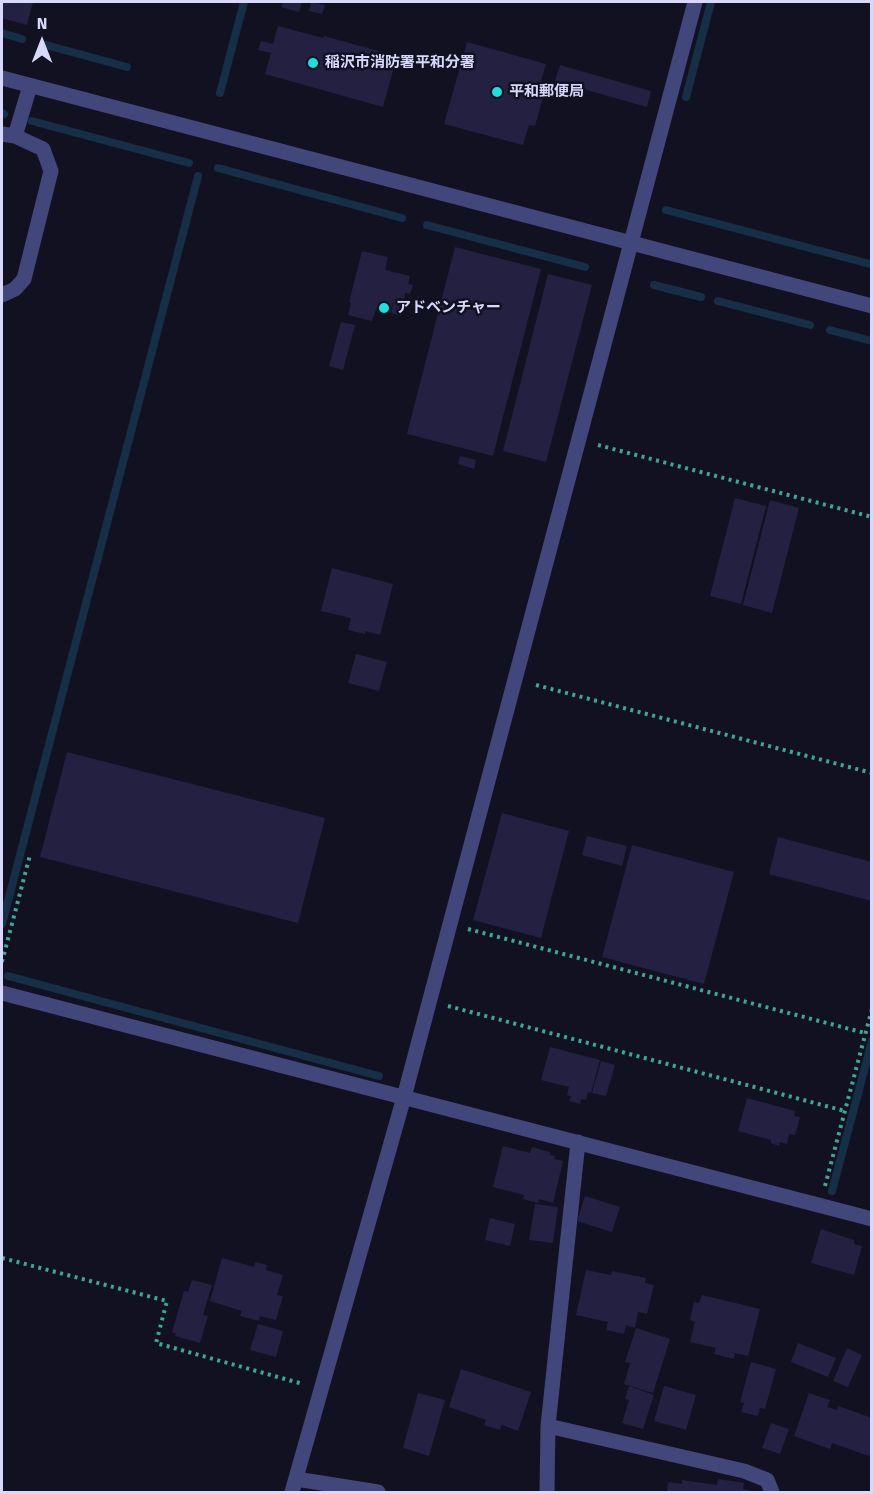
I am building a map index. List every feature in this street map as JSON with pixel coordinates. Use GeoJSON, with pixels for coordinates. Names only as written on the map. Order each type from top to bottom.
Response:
{"type":"FeatureCollection","features":[{"type":"Feature","properties":{"kind":"street"},"geometry":{"type":"LineString","coordinates":[[378,1492],[294,1486],[430,1002],[695,2]]}},
{"type":"Feature","properties":{"kind":"street"},"geometry":{"type":"LineString","coordinates":[[2,78],[872,306]]}},
{"type":"Feature","properties":{"kind":"street"},"geometry":{"type":"LineString","coordinates":[[2,295],[15,290],[24,279],[51,171],[43,149],[8,135],[30,86]]}},
{"type":"Feature","properties":{"kind":"street"},"geometry":{"type":"LineString","coordinates":[[2,993],[872,1219]]}},
{"type":"Feature","properties":{"kind":"street"},"geometry":{"type":"LineString","coordinates":[[547,1492],[548,1426],[578,1142]]}},
{"type":"Feature","properties":{"kind":"street"},"geometry":{"type":"LineString","coordinates":[[548,1426],[744,1471],[767,1480],[772,1492]]}},
{"type":"Feature","properties":{"kind":"path"},"geometry":{"type":"LineString","coordinates":[[579,440],[872,517]]}},
{"type":"Feature","properties":{"kind":"path"},"geometry":{"type":"LineString","coordinates":[[516,679],[872,773]]}},
{"type":"Feature","properties":{"kind":"path"},"geometry":{"type":"LineString","coordinates":[[2,962],[30,855]]}},
{"type":"Feature","properties":{"kind":"path"},"geometry":{"type":"LineString","coordinates":[[450,924],[865,1033]]}},
{"type":"Feature","properties":{"kind":"path"},"geometry":{"type":"LineString","coordinates":[[430,1002],[845,1111]]}},
{"type":"Feature","properties":{"kind":"path"},"geometry":{"type":"LineString","coordinates":[[820,1206],[872,1009]]}},
{"type":"Feature","properties":{"kind":"path"},"geometry":{"type":"LineString","coordinates":[[2,1258],[167,1301],[156,1343],[321,1389]]}},
{"type":"Feature","properties":{"kind":"building"},"geometry":{"type":"Polygon","coordinates":[[[2,2],[33,2],[27,25],[2,18],[2,2]]]}},
{"type":"Feature","properties":{"kind":"building"},"geometry":{"type":"Polygon","coordinates":[[[283,2],[302,2],[299,12],[281,7],[283,2]]]}},
{"type":"Feature","properties":{"kind":"building"},"geometry":{"type":"Polygon","coordinates":[[[311,2],[325,5],[322,14],[309,11],[311,2]]]}},
{"type":"Feature","properties":{"kind":"building"},"geometry":{"type":"Polygon","coordinates":[[[278,26],[397,56],[383,107],[265,74],[271,53],[258,50],[261,41],[273,44],[278,26]]]}},
{"type":"Feature","properties":{"kind":"building"},"geometry":{"type":"Polygon","coordinates":[[[467,42],[546,64],[541,81],[547,83],[535,126],[529,125],[523,145],[444,124],[467,42]]]}},
{"type":"Feature","properties":{"kind":"building"},"geometry":{"type":"Polygon","coordinates":[[[560,65],[651,91],[647,107],[555,81],[560,65]]]}},
{"type":"Feature","properties":{"kind":"building"},"geometry":{"type":"Polygon","coordinates":[[[455,247],[541,269],[493,456],[407,434],[455,247]]]}},
{"type":"Feature","properties":{"kind":"building"},"geometry":{"type":"Polygon","coordinates":[[[362,251],[388,257],[385,270],[410,276],[408,284],[413,285],[410,294],[405,293],[404,299],[400,298],[399,303],[404,305],[401,316],[391,313],[395,295],[390,313],[376,309],[372,321],[348,315],[351,303],[349,302],[362,251]]]}},
{"type":"Feature","properties":{"kind":"building"},"geometry":{"type":"Polygon","coordinates":[[[548,274],[592,285],[546,462],[503,451],[548,274]]]}},
{"type":"Feature","properties":{"kind":"building"},"geometry":{"type":"Polygon","coordinates":[[[341,322],[355,325],[343,370],[329,366],[341,322]]]}},
{"type":"Feature","properties":{"kind":"building"},"geometry":{"type":"Polygon","coordinates":[[[460,456],[476,460],[474,469],[458,464],[460,456]]]}},
{"type":"Feature","properties":{"kind":"building"},"geometry":{"type":"Polygon","coordinates":[[[735,498],[766,506],[741,604],[710,596],[735,498]]]}},
{"type":"Feature","properties":{"kind":"building"},"geometry":{"type":"Polygon","coordinates":[[[770,500],[799,508],[772,613],[743,605],[770,500]]]}},
{"type":"Feature","properties":{"kind":"building"},"geometry":{"type":"Polygon","coordinates":[[[332,568],[393,584],[380,635],[348,630],[351,618],[321,611],[332,568]]]}},
{"type":"Feature","properties":{"kind":"building"},"geometry":{"type":"Polygon","coordinates":[[[356,654],[387,662],[379,691],[348,683],[356,654]]]}},
{"type":"Feature","properties":{"kind":"building"},"geometry":{"type":"Polygon","coordinates":[[[67,752],[325,818],[298,923],[40,857],[67,752]]]}},
{"type":"Feature","properties":{"kind":"building"},"geometry":{"type":"Polygon","coordinates":[[[502,813],[569,831],[541,938],[473,920],[502,813]]]}},
{"type":"Feature","properties":{"kind":"building"},"geometry":{"type":"Polygon","coordinates":[[[587,836],[627,846],[622,866],[582,855],[587,836]]]}},
{"type":"Feature","properties":{"kind":"building"},"geometry":{"type":"Polygon","coordinates":[[[778,837],[872,862],[872,901],[769,874],[778,837]]]}},
{"type":"Feature","properties":{"kind":"building"},"geometry":{"type":"Polygon","coordinates":[[[632,845],[734,872],[704,984],[602,957],[632,845]]]}},
{"type":"Feature","properties":{"kind":"building"},"geometry":{"type":"Polygon","coordinates":[[[550,1047],[600,1060],[591,1093],[588,1092],[586,1100],[581,1099],[580,1104],[569,1101],[571,1096],[567,1095],[569,1087],[541,1080],[550,1047]]]}},
{"type":"Feature","properties":{"kind":"building"},"geometry":{"type":"Polygon","coordinates":[[[601,1061],[615,1065],[606,1096],[592,1093],[601,1061]]]}},
{"type":"Feature","properties":{"kind":"building"},"geometry":{"type":"Polygon","coordinates":[[[747,1098],[795,1111],[794,1116],[800,1117],[795,1135],[789,1134],[787,1144],[780,1142],[779,1146],[771,1143],[771,1140],[738,1131],[747,1098]]]}},
{"type":"Feature","properties":{"kind":"building"},"geometry":{"type":"Polygon","coordinates":[[[503,1146],[530,1153],[532,1147],[550,1152],[550,1155],[555,1156],[554,1159],[563,1161],[553,1203],[539,1199],[538,1203],[523,1199],[524,1195],[493,1187],[503,1146]]]}},
{"type":"Feature","properties":{"kind":"building"},"geometry":{"type":"Polygon","coordinates":[[[585,1196],[620,1207],[612,1232],[577,1221],[585,1196]]]}},
{"type":"Feature","properties":{"kind":"building"},"geometry":{"type":"Polygon","coordinates":[[[535,1204],[558,1207],[553,1243],[529,1240],[535,1204]]]}},
{"type":"Feature","properties":{"kind":"building"},"geometry":{"type":"Polygon","coordinates":[[[490,1218],[515,1224],[510,1246],[485,1240],[490,1218]]]}},
{"type":"Feature","properties":{"kind":"building"},"geometry":{"type":"Polygon","coordinates":[[[821,1229],[854,1240],[854,1244],[862,1246],[854,1275],[811,1263],[821,1229]]]}},
{"type":"Feature","properties":{"kind":"building"},"geometry":{"type":"Polygon","coordinates":[[[222,1258],[254,1267],[255,1262],[267,1265],[266,1270],[283,1275],[277,1295],[283,1296],[276,1320],[260,1316],[259,1321],[240,1316],[242,1311],[210,1301],[222,1258]]]}},
{"type":"Feature","properties":{"kind":"building"},"geometry":{"type":"Polygon","coordinates":[[[586,1270],[611,1275],[612,1271],[646,1278],[645,1283],[654,1285],[647,1314],[638,1312],[635,1328],[626,1325],[624,1334],[606,1330],[608,1322],[576,1315],[586,1270]]]}},
{"type":"Feature","properties":{"kind":"building"},"geometry":{"type":"Polygon","coordinates":[[[192,1280],[212,1285],[203,1315],[208,1316],[200,1343],[175,1336],[176,1334],[172,1332],[184,1291],[188,1292],[192,1280]]]}},
{"type":"Feature","properties":{"kind":"building"},"geometry":{"type":"Polygon","coordinates":[[[702,1295],[760,1309],[748,1356],[735,1353],[734,1359],[714,1354],[716,1348],[690,1342],[695,1322],[690,1320],[694,1302],[699,1303],[702,1295]]]}},
{"type":"Feature","properties":{"kind":"building"},"geometry":{"type":"Polygon","coordinates":[[[258,1324],[283,1331],[276,1357],[250,1350],[258,1324]]]}},
{"type":"Feature","properties":{"kind":"building"},"geometry":{"type":"Polygon","coordinates":[[[636,1328],[670,1339],[653,1393],[624,1384],[630,1363],[625,1362],[636,1328]]]}},
{"type":"Feature","properties":{"kind":"building"},"geometry":{"type":"Polygon","coordinates":[[[798,1343],[836,1358],[828,1377],[791,1362],[798,1343]]]}},
{"type":"Feature","properties":{"kind":"building"},"geometry":{"type":"Polygon","coordinates":[[[847,1348],[862,1355],[848,1387],[833,1381],[847,1348]]]}},
{"type":"Feature","properties":{"kind":"building"},"geometry":{"type":"Polygon","coordinates":[[[751,1362],[776,1369],[765,1409],[760,1408],[758,1416],[741,1412],[744,1403],[740,1402],[751,1362]]]}},
{"type":"Feature","properties":{"kind":"building"},"geometry":{"type":"Polygon","coordinates":[[[461,1369],[531,1392],[518,1431],[502,1425],[500,1430],[484,1425],[486,1420],[449,1407],[461,1369]]]}},
{"type":"Feature","properties":{"kind":"building"},"geometry":{"type":"Polygon","coordinates":[[[629,1386],[654,1395],[643,1429],[622,1423],[629,1400],[625,1399],[629,1386]]]}},
{"type":"Feature","properties":{"kind":"building"},"geometry":{"type":"Polygon","coordinates":[[[664,1386],[696,1395],[686,1430],[654,1421],[664,1386]]]}},
{"type":"Feature","properties":{"kind":"building"},"geometry":{"type":"Polygon","coordinates":[[[418,1393],[445,1400],[429,1456],[403,1448],[418,1393]]]}},
{"type":"Feature","properties":{"kind":"building"},"geometry":{"type":"Polygon","coordinates":[[[809,1393],[830,1400],[827,1407],[837,1410],[838,1406],[872,1418],[872,1457],[832,1443],[830,1449],[794,1436],[809,1393]]]}},
{"type":"Feature","properties":{"kind":"building"},"geometry":{"type":"Polygon","coordinates":[[[771,1423],[789,1429],[780,1454],[762,1448],[771,1423]]]}},
{"type":"Feature","properties":{"kind":"building"},"geometry":{"type":"Polygon","coordinates":[[[718,1479],[744,1483],[743,1489],[757,1492],[667,1492],[668,1482],[682,1484],[682,1480],[717,1485],[718,1479]]]}},
{"type":"Feature","properties":{"kind":"waterway"},"geometry":{"type":"LineString","coordinates":[[220,93],[244,2]]}},
{"type":"Feature","properties":{"kind":"waterway"},"geometry":{"type":"LineString","coordinates":[[686,97],[711,2]]}},
{"type":"Feature","properties":{"kind":"waterway"},"geometry":{"type":"LineString","coordinates":[[2,33],[22,39]]}},
{"type":"Feature","properties":{"kind":"waterway"},"geometry":{"type":"LineString","coordinates":[[46,45],[127,67]]}},
{"type":"Feature","properties":{"kind":"waterway"},"geometry":{"type":"LineString","coordinates":[[32,121],[189,163]]}},
{"type":"Feature","properties":{"kind":"waterway"},"geometry":{"type":"LineString","coordinates":[[218,168],[402,218]]}},
{"type":"Feature","properties":{"kind":"waterway"},"geometry":{"type":"LineString","coordinates":[[2,924],[198,176]]}},
{"type":"Feature","properties":{"kind":"waterway"},"geometry":{"type":"LineString","coordinates":[[666,210],[870,264]]}},
{"type":"Feature","properties":{"kind":"waterway"},"geometry":{"type":"LineString","coordinates":[[427,225],[585,267]]}},
{"type":"Feature","properties":{"kind":"waterway"},"geometry":{"type":"LineString","coordinates":[[654,285],[701,297]]}},
{"type":"Feature","properties":{"kind":"waterway"},"geometry":{"type":"LineString","coordinates":[[718,301],[810,325]]}},
{"type":"Feature","properties":{"kind":"waterway"},"geometry":{"type":"LineString","coordinates":[[830,330],[872,341]]}},
{"type":"Feature","properties":{"kind":"waterway"},"geometry":{"type":"LineString","coordinates":[[8,976],[379,1076]]}},
{"type":"Feature","properties":{"kind":"waterway"},"geometry":{"type":"LineString","coordinates":[[832,1191],[872,1041]]}},
{"type":"Feature","properties":{"kind":"place","name":"稲沢市消防署平和分署"},"geometry":{"type":"Point","coordinates":[313,63]}},
{"type":"Feature","properties":{"kind":"place","name":"平和郵便局"},"geometry":{"type":"Point","coordinates":[497,92]}},
{"type":"Feature","properties":{"kind":"place","name":"アドベンチャー"},"geometry":{"type":"Point","coordinates":[384,308]}}]}
